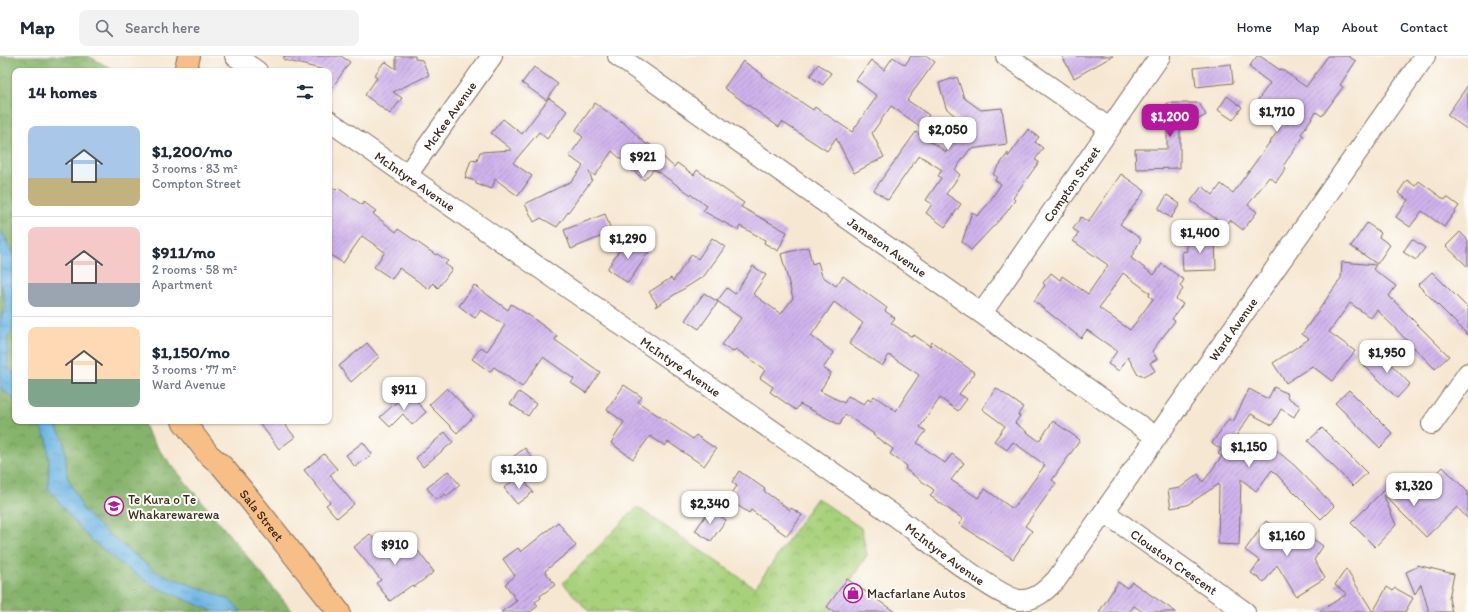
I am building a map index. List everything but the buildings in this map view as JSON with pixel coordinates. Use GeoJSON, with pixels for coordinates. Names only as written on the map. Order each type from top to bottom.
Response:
{"type":"FeatureCollection","features":[{"type":"Feature","properties":{"kind":"highway"},"geometry":{"type":"LineString","coordinates":[[186,68],[189,56]]}},
{"type":"Feature","properties":{"kind":"highway","name":"Sala Street"},"geometry":{"type":"LineString","coordinates":[[185,424],[208,454],[222,466],[232,478],[339,612]]}},
{"type":"Feature","properties":{"kind":"street"},"geometry":{"type":"LineString","coordinates":[[235,56],[253,68]]}},
{"type":"Feature","properties":{"kind":"street","name":"McKee Avenue"},"geometry":{"type":"LineString","coordinates":[[407,175],[492,56]]}},
{"type":"Feature","properties":{"kind":"street","name":"Jameson Avenue"},"geometry":{"type":"LineString","coordinates":[[618,56],[1156,437]]}},
{"type":"Feature","properties":{"kind":"street"},"geometry":{"type":"LineString","coordinates":[[1006,56],[1109,128]]}},
{"type":"Feature","properties":{"kind":"street","name":"Compton Street"},"geometry":{"type":"LineString","coordinates":[[982,313],[1160,56]]}},
{"type":"Feature","properties":{"kind":"street","name":"Ward Avenue"},"geometry":{"type":"LineString","coordinates":[[1036,597],[1047,590],[1056,580],[1425,56]]}},
{"type":"Feature","properties":{"kind":"street","name":"McIntyre Avenue"},"geometry":{"type":"LineString","coordinates":[[332,123],[896,516],[986,583],[1011,598],[1021,600],[1036,597]]}},
{"type":"Feature","properties":{"kind":"street"},"geometry":{"type":"LineString","coordinates":[[1432,424],[1468,373]]}},
{"type":"Feature","properties":{"kind":"street","name":"Clouston Crescent"},"geometry":{"type":"LineString","coordinates":[[1104,512],[1245,612]]}},
{"type":"Feature","properties":{"kind":"green space","name":"Te Kura o Te Whakarewarewa"},"geometry":{"type":"Polygon","coordinates":[[[0,56],[88,56],[110,68],[12,68],[12,424],[144,424],[147,432],[160,451],[293,612],[0,612],[0,56]]]}},
{"type":"Feature","properties":{"kind":"green space"},"geometry":{"type":"Polygon","coordinates":[[[817,498],[861,528],[867,555],[830,612],[589,612],[563,583],[637,507],[755,588],[817,498]]]}},
{"type":"Feature","properties":{"kind":"water"},"geometry":{"type":"Polygon","coordinates":[[[0,227],[12,253],[12,330],[8,337],[8,367],[12,372],[12,397],[0,387],[0,320],[6,307],[0,281],[0,227]]]}},
{"type":"Feature","properties":{"kind":"water"},"geometry":{"type":"Polygon","coordinates":[[[38,424],[55,424],[64,440],[67,476],[84,511],[107,533],[156,572],[229,599],[241,612],[215,612],[153,586],[117,561],[90,539],[48,488],[49,461],[47,440],[38,424]]]}},
{"type":"Feature","properties":{"kind":"place","name":"Te Kura o Te Whakarewarewa"},"geometry":{"type":"Point","coordinates":[114,506]}},
{"type":"Feature","properties":{"kind":"place","name":"Macfarlane Autos"},"geometry":{"type":"Point","coordinates":[853,593]}}]}
